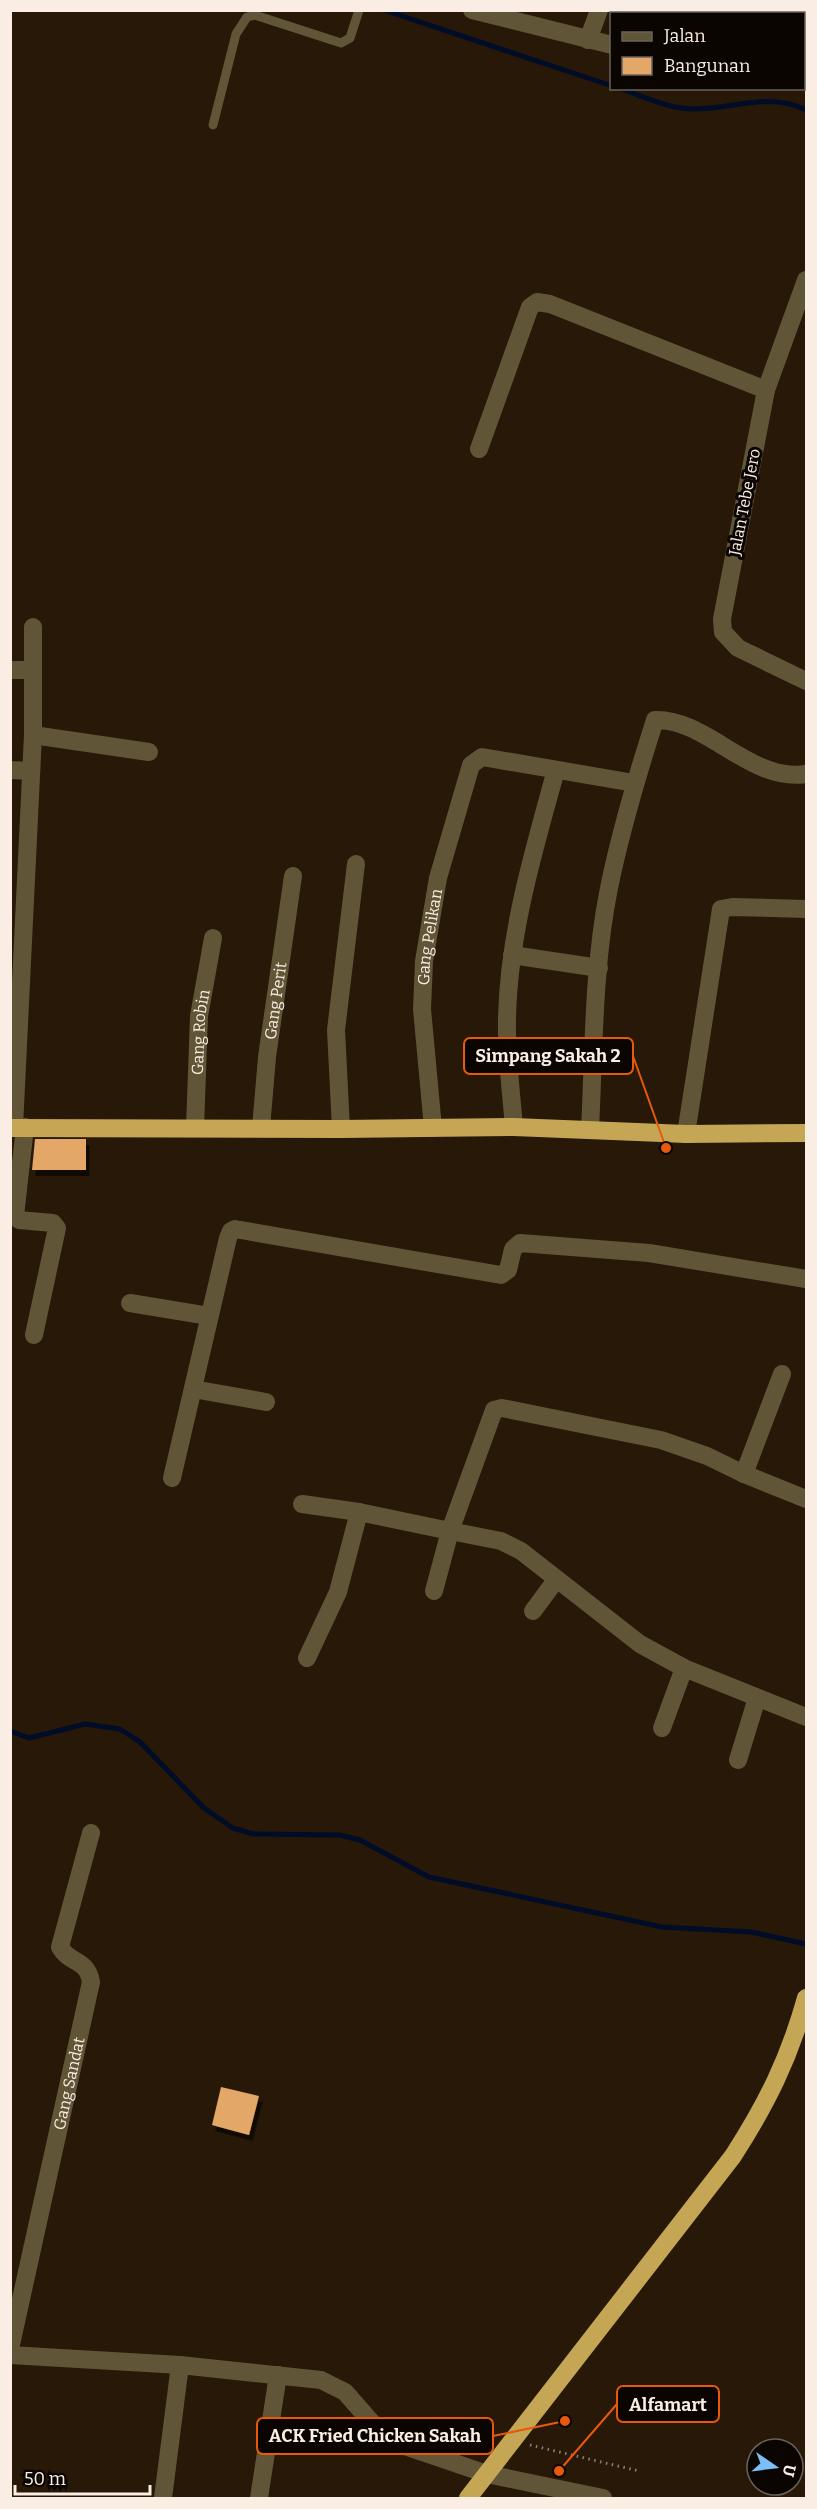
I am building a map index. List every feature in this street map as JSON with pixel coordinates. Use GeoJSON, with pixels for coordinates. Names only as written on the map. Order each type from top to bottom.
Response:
{"type":"FeatureCollection","features":[{"type":"Feature","properties":{"kind":"highway"},"geometry":{"type":"LineString","coordinates":[[16,1127],[341,1129],[514,1126],[686,1134],[807,1133]]}},
{"type":"Feature","properties":{"kind":"highway"},"geometry":{"type":"LineString","coordinates":[[468,2499],[733,2156],[782,2072],[807,1998]]}},
{"type":"Feature","properties":{"kind":"street"},"geometry":{"type":"LineString","coordinates":[[471,10],[610,45]]}},
{"type":"Feature","properties":{"kind":"street"},"geometry":{"type":"LineString","coordinates":[[588,40],[600,10]]}},
{"type":"Feature","properties":{"kind":"street","name":"Jalan Tebe Jero"},"geometry":{"type":"LineString","coordinates":[[807,280],[766,390],[722,619],[723,632],[738,648],[807,681]]}},
{"type":"Feature","properties":{"kind":"street"},"geometry":{"type":"LineString","coordinates":[[479,449],[530,307],[537,302],[550,304],[766,390]]}},
{"type":"Feature","properties":{"kind":"street"},"geometry":{"type":"LineString","coordinates":[[33,627],[31,771],[18,867],[15,1216],[19,1220],[53,1223],[57,1228],[34,1335]]}},
{"type":"Feature","properties":{"kind":"street"},"geometry":{"type":"LineString","coordinates":[[10,670],[32,670]]}},
{"type":"Feature","properties":{"kind":"street"},"geometry":{"type":"LineString","coordinates":[[590,1130],[598,968],[609,889],[634,783],[656,720],[668,719],[684,726],[763,767],[797,775],[807,774]]}},
{"type":"Feature","properties":{"kind":"street"},"geometry":{"type":"LineString","coordinates":[[33,735],[148,752]]}},
{"type":"Feature","properties":{"kind":"street","name":"Gang Pelikan"},"geometry":{"type":"LineString","coordinates":[[434,1128],[422,1009],[424,961],[438,878],[468,773],[475,760],[482,757],[556,770]]}},
{"type":"Feature","properties":{"kind":"street"},"geometry":{"type":"LineString","coordinates":[[10,770],[31,771]]}},
{"type":"Feature","properties":{"kind":"street"},"geometry":{"type":"LineString","coordinates":[[514,1126],[507,1017],[512,955],[524,892],[556,770],[634,783]]}},
{"type":"Feature","properties":{"kind":"street"},"geometry":{"type":"LineString","coordinates":[[341,1129],[336,1030],[356,864]]}},
{"type":"Feature","properties":{"kind":"street","name":"Gang Perit"},"geometry":{"type":"LineString","coordinates":[[261,1128],[267,1057],[293,876]]}},
{"type":"Feature","properties":{"kind":"street"},"geometry":{"type":"LineString","coordinates":[[686,1134],[721,909],[732,907],[807,909]]}},
{"type":"Feature","properties":{"kind":"street","name":"Gang Robin"},"geometry":{"type":"LineString","coordinates":[[195,1128],[199,1016],[213,938]]}},
{"type":"Feature","properties":{"kind":"street"},"geometry":{"type":"LineString","coordinates":[[512,955],[598,968]]}},
{"type":"Feature","properties":{"kind":"street"},"geometry":{"type":"LineString","coordinates":[[172,1478],[228,1238],[231,1231],[238,1228],[501,1275],[508,1270],[513,1249],[520,1243],[649,1253],[807,1279]]}},
{"type":"Feature","properties":{"kind":"street"},"geometry":{"type":"LineString","coordinates":[[130,1303],[209,1316]]}},
{"type":"Feature","properties":{"kind":"street"},"geometry":{"type":"LineString","coordinates":[[744,1474],[782,1374]]}},
{"type":"Feature","properties":{"kind":"street"},"geometry":{"type":"LineString","coordinates":[[193,1389],[266,1402]]}},
{"type":"Feature","properties":{"kind":"street"},"geometry":{"type":"LineString","coordinates":[[434,1591],[450,1531],[494,1410],[498,1409],[661,1440],[707,1456],[744,1474],[807,1498]]}},
{"type":"Feature","properties":{"kind":"street"},"geometry":{"type":"LineString","coordinates":[[302,1504],[359,1512],[501,1541],[532,1558],[556,1580],[640,1644],[684,1668],[807,1717]]}},
{"type":"Feature","properties":{"kind":"street"},"geometry":{"type":"LineString","coordinates":[[307,1658],[338,1592],[359,1512]]}},
{"type":"Feature","properties":{"kind":"street"},"geometry":{"type":"LineString","coordinates":[[532,1611],[556,1580]]}},
{"type":"Feature","properties":{"kind":"street"},"geometry":{"type":"LineString","coordinates":[[662,1728],[684,1668]]}},
{"type":"Feature","properties":{"kind":"street"},"geometry":{"type":"LineString","coordinates":[[738,1760],[757,1698]]}},
{"type":"Feature","properties":{"kind":"street","name":"Gang Sandat"},"geometry":{"type":"LineString","coordinates":[[10,2349],[91,1982],[85,1966],[65,1954],[60,1947],[91,1833]]}},
{"type":"Feature","properties":{"kind":"street"},"geometry":{"type":"LineString","coordinates":[[10,2355],[180,2365],[321,2380],[339,2387],[387,2440],[487,2474],[603,2499]]}},
{"type":"Feature","properties":{"kind":"street"},"geometry":{"type":"LineString","coordinates":[[163,2499],[180,2365]]}},
{"type":"Feature","properties":{"kind":"street"},"geometry":{"type":"LineString","coordinates":[[259,2499],[278,2374]]}},
{"type":"Feature","properties":{"kind":"lane"},"geometry":{"type":"LineString","coordinates":[[213,125],[236,34],[247,16],[255,15],[341,43],[350,38],[359,10]]}},
{"type":"Feature","properties":{"kind":"path"},"geometry":{"type":"LineString","coordinates":[[514,2441],[639,2471]]}},
{"type":"Feature","properties":{"kind":"building"},"geometry":{"type":"Polygon","coordinates":[[[35,1139],[86,1139],[86,1170],[32,1170],[35,1139]]]}},
{"type":"Feature","properties":{"kind":"building"},"geometry":{"type":"Polygon","coordinates":[[[221,2087],[259,2096],[249,2135],[212,2125],[221,2087]]]}},
{"type":"Feature","properties":{"kind":"waterway"},"geometry":{"type":"LineString","coordinates":[[384,10],[610,85]]}},
{"type":"Feature","properties":{"kind":"waterway"},"geometry":{"type":"LineString","coordinates":[[625,90],[655,101],[691,109],[778,102],[806,110]]}},
{"type":"Feature","properties":{"kind":"waterway"},"geometry":{"type":"LineString","coordinates":[[10,1731],[29,1738],[85,1724],[120,1729],[140,1742],[204,1808],[233,1828],[253,1834],[339,1835],[360,1840],[429,1877],[662,1927],[751,1932],[806,1944]]}},
{"type":"Feature","properties":{"kind":"place","name":"Simpang Sakah 2"},"geometry":{"type":"Point","coordinates":[666,1148]}},
{"type":"Feature","properties":{"kind":"place","name":"ACK Fried Chicken Sakah"},"geometry":{"type":"Point","coordinates":[565,2421]}},
{"type":"Feature","properties":{"kind":"place","name":"Alfamart"},"geometry":{"type":"Point","coordinates":[559,2471]}}]}
